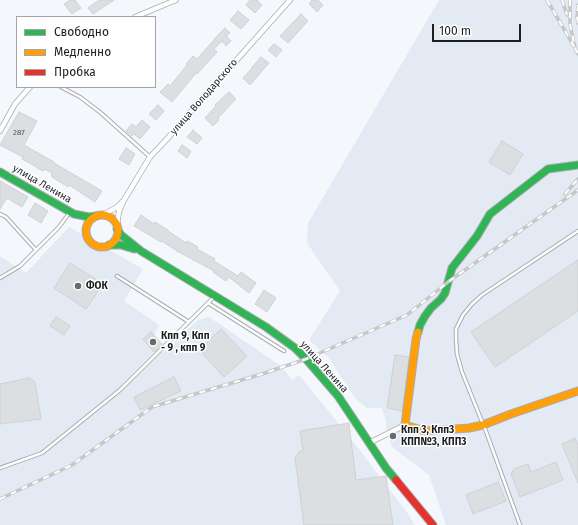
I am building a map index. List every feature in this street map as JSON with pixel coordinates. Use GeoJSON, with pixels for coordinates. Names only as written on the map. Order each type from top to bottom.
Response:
{"type":"FeatureCollection","features":[{"type":"Feature","properties":{"kind":"street"},"geometry":{"type":"LineString","coordinates":[[137,16],[176,0]]}},
{"type":"Feature","properties":{"kind":"street","name":"улица Володарского"},"geometry":{"type":"LineString","coordinates":[[124,200],[150,157],[168,139],[290,0]]}},
{"type":"Feature","properties":{"kind":"street"},"geometry":{"type":"LineString","coordinates":[[0,131],[15,104],[29,88]]}},
{"type":"Feature","properties":{"kind":"street"},"geometry":{"type":"LineString","coordinates":[[405,425],[416,339],[420,325],[424,316],[445,293],[452,268],[477,236],[490,214],[548,169],[578,165]]}},
{"type":"Feature","properties":{"kind":"street","name":"улица Ленина"},"geometry":{"type":"LineString","coordinates":[[0,172],[72,213]]}},
{"type":"Feature","properties":{"kind":"street"},"geometry":{"type":"LineString","coordinates":[[86,232],[88,222],[92,218],[117,207],[124,200]]}},
{"type":"Feature","properties":{"kind":"street"},"geometry":{"type":"LineString","coordinates":[[109,245],[116,238],[119,211],[124,200]]}},
{"type":"Feature","properties":{"kind":"street"},"geometry":{"type":"LineString","coordinates":[[72,213],[89,216],[100,215],[111,218],[127,240],[141,251]]}},
{"type":"Feature","properties":{"kind":"street"},"geometry":{"type":"LineString","coordinates":[[72,213],[83,224],[87,237],[94,244],[99,246],[121,245],[141,251]]}},
{"type":"Feature","properties":{"kind":"street","name":"улица Ленина"},"geometry":{"type":"LineString","coordinates":[[141,251],[266,327],[295,348],[338,396],[394,478],[433,525]]}},
{"type":"Feature","properties":{"kind":"street"},"geometry":{"type":"LineString","coordinates":[[370,443],[405,425],[425,431],[469,428],[483,425],[578,391]]}},
{"type":"Feature","properties":{"kind":"lane"},"geometry":{"type":"LineString","coordinates":[[63,88],[80,97],[101,113],[150,157]]}},
{"type":"Feature","properties":{"kind":"lane"},"geometry":{"type":"LineString","coordinates":[[0,278],[20,266],[72,213]]}},
{"type":"Feature","properties":{"kind":"lane"},"geometry":{"type":"LineString","coordinates":[[0,214],[6,217],[36,250]]}},
{"type":"Feature","properties":{"kind":"lane"},"geometry":{"type":"LineString","coordinates":[[520,525],[462,372],[457,354],[456,329],[463,315],[482,295],[578,231]]}},
{"type":"Feature","properties":{"kind":"lane"},"geometry":{"type":"LineString","coordinates":[[117,276],[189,322]]}},
{"type":"Feature","properties":{"kind":"lane"},"geometry":{"type":"LineString","coordinates":[[0,468],[42,453],[120,390],[215,296]]}},
{"type":"Feature","properties":{"kind":"lane"},"geometry":{"type":"LineString","coordinates":[[208,303],[284,350]]}},
{"type":"Feature","properties":{"kind":"shaded area"},"geometry":{"type":"Polygon","coordinates":[[[439,0],[578,0],[578,525],[446,525],[429,475],[392,447],[382,408],[367,408],[356,399],[328,357],[309,340],[340,291],[307,243],[308,223],[439,0]]]}},
{"type":"Feature","properties":{"kind":"shaded area"},"geometry":{"type":"Polygon","coordinates":[[[69,227],[143,269],[124,301],[159,325],[151,341],[163,353],[198,320],[209,317],[281,366],[292,380],[299,375],[352,440],[415,525],[0,525],[0,256],[26,273],[69,227]]]}},
{"type":"Feature","properties":{"kind":"building"},"geometry":{"type":"Polygon","coordinates":[[[70,0],[75,0],[81,8],[72,14],[64,4],[70,0]]]}},
{"type":"Feature","properties":{"kind":"building"},"geometry":{"type":"Polygon","coordinates":[[[99,0],[114,0],[93,14],[88,8],[99,0]]]}},
{"type":"Feature","properties":{"kind":"building"},"geometry":{"type":"Polygon","coordinates":[[[250,0],[257,0],[262,5],[255,13],[246,5],[250,0]]]}},
{"type":"Feature","properties":{"kind":"building"},"geometry":{"type":"Polygon","coordinates":[[[312,0],[318,0],[323,5],[317,12],[309,4],[312,0]]]}},
{"type":"Feature","properties":{"kind":"building"},"geometry":{"type":"Polygon","coordinates":[[[238,11],[249,20],[241,29],[230,20],[238,11]]]}},
{"type":"Feature","properties":{"kind":"building"},"geometry":{"type":"Polygon","coordinates":[[[301,14],[308,21],[288,43],[280,36],[301,14]]]}},
{"type":"Feature","properties":{"kind":"building"},"geometry":{"type":"Polygon","coordinates":[[[225,28],[230,33],[226,36],[231,41],[226,46],[222,41],[214,49],[217,52],[197,74],[196,73],[172,102],[160,92],[168,84],[170,86],[193,56],[197,59],[225,28]]]}},
{"type":"Feature","properties":{"kind":"building"},"geometry":{"type":"Polygon","coordinates":[[[274,44],[282,50],[276,57],[268,50],[274,44]]]}},
{"type":"Feature","properties":{"kind":"building"},"geometry":{"type":"Polygon","coordinates":[[[261,57],[269,63],[250,85],[243,78],[261,57]]]}},
{"type":"Feature","properties":{"kind":"building"},"geometry":{"type":"Polygon","coordinates":[[[229,92],[236,99],[218,118],[219,120],[213,126],[205,118],[216,106],[215,105],[229,92]]]}},
{"type":"Feature","properties":{"kind":"building"},"geometry":{"type":"Polygon","coordinates":[[[158,105],[164,111],[156,120],[149,114],[158,105]]]}},
{"type":"Feature","properties":{"kind":"building"},"geometry":{"type":"Polygon","coordinates":[[[19,112],[37,121],[24,145],[102,191],[95,202],[69,185],[68,187],[52,177],[52,173],[45,169],[43,171],[37,168],[22,159],[23,157],[0,145],[19,112]]]}},
{"type":"Feature","properties":{"kind":"building"},"geometry":{"type":"Polygon","coordinates":[[[142,120],[150,127],[140,139],[134,134],[132,136],[126,131],[132,124],[136,127],[142,120]]]}},
{"type":"Feature","properties":{"kind":"building"},"geometry":{"type":"Polygon","coordinates":[[[193,130],[202,138],[197,144],[187,137],[193,130]]]}},
{"type":"Feature","properties":{"kind":"building"},"geometry":{"type":"Polygon","coordinates":[[[502,141],[523,154],[510,175],[489,162],[502,141]]]}},
{"type":"Feature","properties":{"kind":"building"},"geometry":{"type":"Polygon","coordinates":[[[182,145],[191,151],[187,158],[178,151],[182,145]]]}},
{"type":"Feature","properties":{"kind":"building"},"geometry":{"type":"Polygon","coordinates":[[[126,148],[135,154],[129,165],[119,159],[126,148]]]}},
{"type":"Feature","properties":{"kind":"building"},"geometry":{"type":"Polygon","coordinates":[[[0,181],[28,197],[22,207],[7,198],[0,209],[0,181]]]}},
{"type":"Feature","properties":{"kind":"building"},"geometry":{"type":"Polygon","coordinates":[[[35,203],[48,211],[41,223],[28,215],[35,203]]]}},
{"type":"Feature","properties":{"kind":"building"},"geometry":{"type":"Polygon","coordinates":[[[141,215],[154,224],[155,222],[168,230],[186,243],[187,241],[198,247],[197,249],[215,259],[214,261],[238,276],[241,272],[256,283],[249,293],[229,277],[226,281],[213,272],[214,271],[134,226],[141,215]]]}},
{"type":"Feature","properties":{"kind":"building"},"geometry":{"type":"Polygon","coordinates":[[[578,260],[578,311],[495,367],[471,332],[578,260]]]}},
{"type":"Feature","properties":{"kind":"building","name":"ФОК"},"geometry":{"type":"Polygon","coordinates":[[[70,263],[103,284],[86,309],[54,288],[70,263]]]}},
{"type":"Feature","properties":{"kind":"building"},"geometry":{"type":"Polygon","coordinates":[[[264,290],[276,298],[267,312],[255,304],[264,290]]]}},
{"type":"Feature","properties":{"kind":"building"},"geometry":{"type":"Polygon","coordinates":[[[56,317],[70,326],[64,335],[50,326],[56,317]]]}},
{"type":"Feature","properties":{"kind":"building"},"geometry":{"type":"Polygon","coordinates":[[[221,329],[247,356],[224,377],[199,350],[221,329]]]}},
{"type":"Feature","properties":{"kind":"building","name":"Кпп 9, Кпп - 9 , кпп 9"},"geometry":{"type":"Polygon","coordinates":[[[151,332],[162,344],[154,352],[143,339],[151,332]]]}},
{"type":"Feature","properties":{"kind":"building"},"geometry":{"type":"Polygon","coordinates":[[[395,355],[409,357],[402,411],[387,408],[395,355]]]}},
{"type":"Feature","properties":{"kind":"building"},"geometry":{"type":"Polygon","coordinates":[[[174,377],[181,391],[140,410],[134,397],[174,377]]]}},
{"type":"Feature","properties":{"kind":"building"},"geometry":{"type":"Polygon","coordinates":[[[29,378],[35,382],[41,419],[0,424],[0,384],[29,378]]]}},
{"type":"Feature","properties":{"kind":"building"},"geometry":{"type":"Polygon","coordinates":[[[349,423],[356,480],[386,476],[393,525],[304,525],[295,458],[300,451],[303,451],[300,431],[349,423]]]}},
{"type":"Feature","properties":{"kind":"building"},"geometry":{"type":"Polygon","coordinates":[[[575,438],[578,445],[578,483],[562,444],[575,438]]]}},
{"type":"Feature","properties":{"kind":"building"},"geometry":{"type":"Polygon","coordinates":[[[556,462],[563,480],[520,497],[511,474],[514,469],[528,464],[531,472],[556,462]]]}},
{"type":"Feature","properties":{"kind":"building"},"geometry":{"type":"Polygon","coordinates":[[[498,482],[506,501],[473,514],[466,495],[498,482]]]}},
{"type":"Feature","properties":{"kind":"railway"},"geometry":{"type":"LineString","coordinates":[[547,0],[575,48]]}},
{"type":"Feature","properties":{"kind":"railway"},"geometry":{"type":"LineString","coordinates":[[562,0],[567,15]]}},
{"type":"Feature","properties":{"kind":"railway"},"geometry":{"type":"LineString","coordinates":[[570,0],[570,24],[575,48],[578,54]]}},
{"type":"Feature","properties":{"kind":"railway"},"geometry":{"type":"LineString","coordinates":[[578,5],[578,23]]}},
{"type":"Feature","properties":{"kind":"railway"},"geometry":{"type":"LineString","coordinates":[[565,194],[578,179]]}},
{"type":"Feature","properties":{"kind":"railway"},"geometry":{"type":"LineString","coordinates":[[0,499],[72,465],[152,407],[306,359],[407,315],[448,282],[578,190]]}},
{"type":"Feature","properties":{"kind":"traffic: fast"},"geometry":{"type":"LineString","coordinates":[[418,332],[425,316],[445,293],[452,268],[477,236],[490,214],[548,169],[578,165]]}},
{"type":"Feature","properties":{"kind":"traffic: fast"},"geometry":{"type":"LineString","coordinates":[[0,172],[74,214],[89,217],[96,216]]}},
{"type":"Feature","properties":{"kind":"traffic: fast"},"geometry":{"type":"LineString","coordinates":[[117,229],[121,235],[141,251],[266,327],[295,348],[338,396],[386,468],[396,480]]}},
{"type":"Feature","properties":{"kind":"traffic: fast"},"geometry":{"type":"LineString","coordinates":[[109,245],[121,245],[134,249]]}},
{"type":"Feature","properties":{"kind":"traffic: slow"},"geometry":{"type":"LineString","coordinates":[[102,215],[108,216],[115,222],[118,231],[117,237],[111,244],[102,247],[96,246],[89,240],[86,231],[87,225],[93,218],[102,215]]}},
{"type":"Feature","properties":{"kind":"traffic: slow"},"geometry":{"type":"LineString","coordinates":[[418,332],[405,425],[425,431],[469,428],[483,425],[578,391]]}},
{"type":"Feature","properties":{"kind":"traffic: jam"},"geometry":{"type":"LineString","coordinates":[[396,480],[433,525]]}},
{"type":"Feature","properties":{"kind":"place","name":"ФОК"},"geometry":{"type":"Point","coordinates":[78,286]}},
{"type":"Feature","properties":{"kind":"place","name":"Кпп 9, Кпп - 9 , кпп 9"},"geometry":{"type":"Point","coordinates":[153,342]}},
{"type":"Feature","properties":{"kind":"place","name":"Кпп 3, Кпп3 КПП№3, КПП3"},"geometry":{"type":"Point","coordinates":[393,436]}}]}
